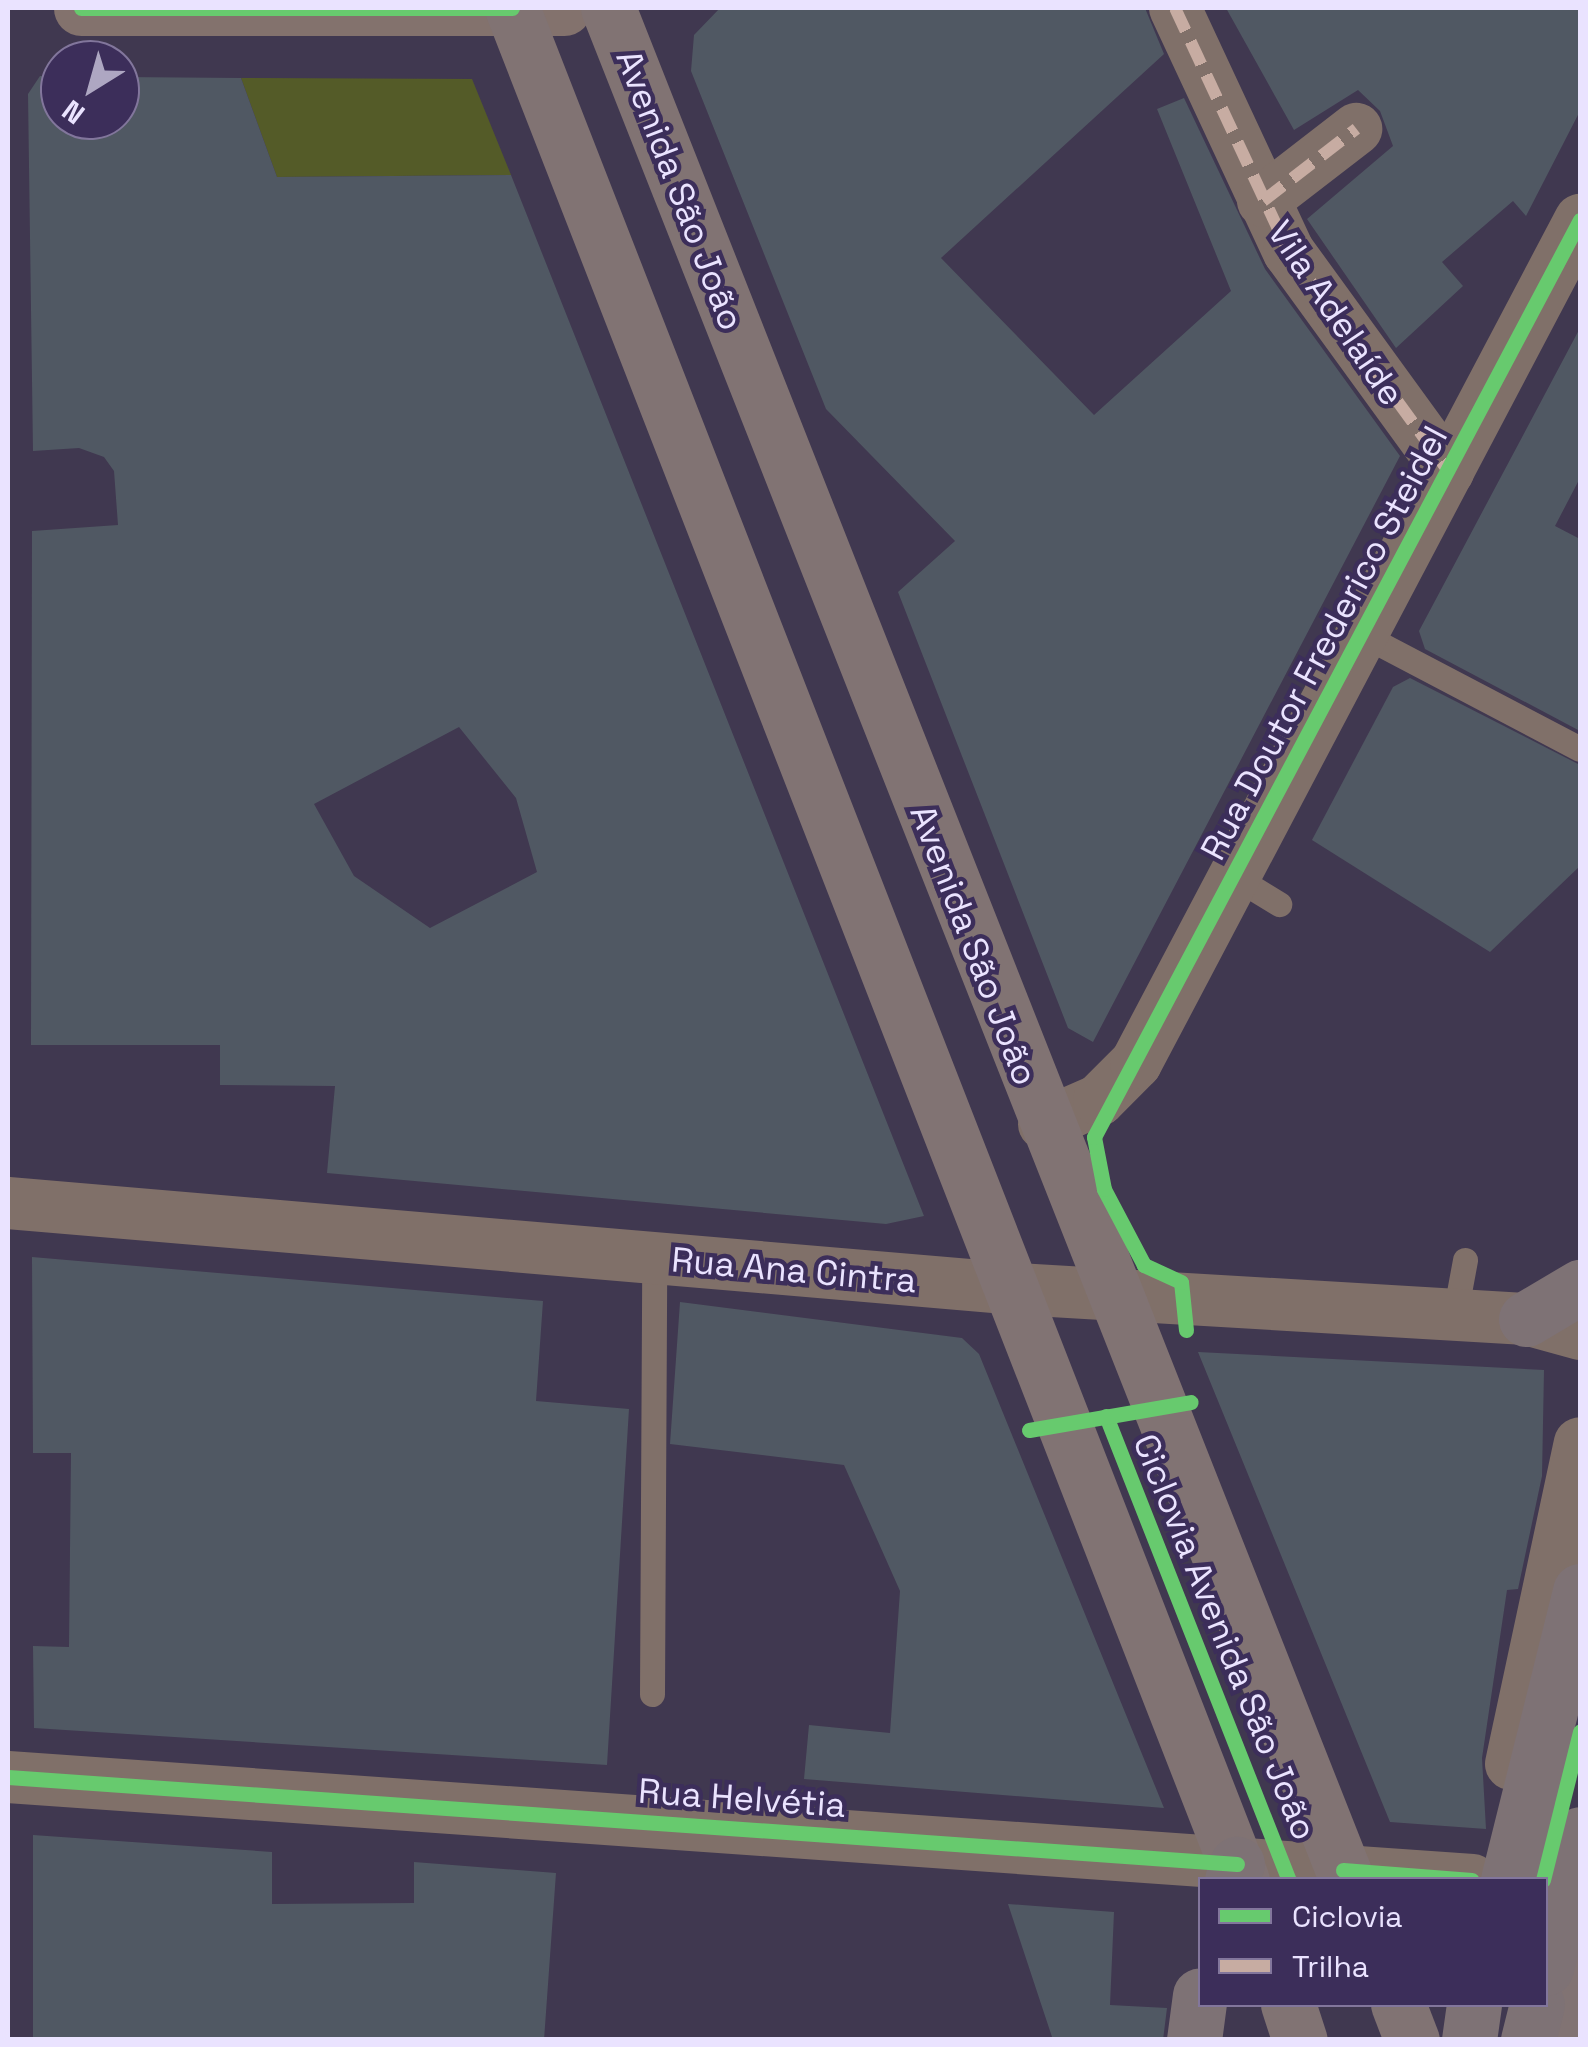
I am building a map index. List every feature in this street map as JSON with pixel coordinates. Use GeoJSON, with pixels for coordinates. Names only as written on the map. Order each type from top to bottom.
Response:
{"type":"FeatureCollection","features":[{"type":"Feature","properties":{"kind":"highway"},"geometry":{"type":"LineString","coordinates":[[1526,1319],[1580,1287]]}},
{"type":"Feature","properties":{"kind":"highway"},"geometry":{"type":"LineString","coordinates":[[1509,1877],[1580,1591]]}},
{"type":"Feature","properties":{"kind":"highway"},"geometry":{"type":"LineString","coordinates":[[1548,1960],[1580,1834]]}},
{"type":"Feature","properties":{"kind":"highway"},"geometry":{"type":"LineString","coordinates":[[1194,2040],[1198,2007]]}},
{"type":"Feature","properties":{"kind":"highway"},"geometry":{"type":"LineString","coordinates":[[1468,2040],[1474,2007]]}},
{"type":"Feature","properties":{"kind":"highway"},"geometry":{"type":"LineString","coordinates":[[1528,2040],[1536,2007]]}},
{"type":"Feature","properties":{"kind":"main road"},"geometry":{"type":"LineString","coordinates":[[80,8],[529,8],[1237,1874]]}},
{"type":"Feature","properties":{"kind":"main road","name":"Avenida São João"},"geometry":{"type":"LineString","coordinates":[[608,8],[1044,1124],[1345,1875]]}},
{"type":"Feature","properties":{"kind":"main road"},"geometry":{"type":"LineString","coordinates":[[1558,2040],[1580,1949]]}},
{"type":"Feature","properties":{"kind":"main road"},"geometry":{"type":"LineString","coordinates":[[1289,2007],[1300,2040]]}},
{"type":"Feature","properties":{"kind":"main road"},"geometry":{"type":"LineString","coordinates":[[1399,2007],[1412,2040]]}},
{"type":"Feature","properties":{"kind":"street","name":"Vila Adelaíde"},"geometry":{"type":"LineString","coordinates":[[1176,8],[1263,201],[1319,300],[1448,470]]}},
{"type":"Feature","properties":{"kind":"street","name":"Vila Adelaíde"},"geometry":{"type":"LineString","coordinates":[[1263,201],[1356,128]]}},
{"type":"Feature","properties":{"kind":"street","name":"Rua Doutor Frederico Steidel"},"geometry":{"type":"LineString","coordinates":[[1044,1124],[1098,1100],[1136,1062],[1580,220]]}},
{"type":"Feature","properties":{"kind":"street","name":"Rua Ana Cintra"},"geometry":{"type":"LineString","coordinates":[[8,1203],[1018,1289],[1526,1319],[1580,1334]]}},
{"type":"Feature","properties":{"kind":"street"},"geometry":{"type":"LineString","coordinates":[[1487,1877],[1580,1443]]}},
{"type":"Feature","properties":{"kind":"street","name":"Rua Helvétia"},"geometry":{"type":"LineString","coordinates":[[8,1777],[1237,1874],[1396,1877]]}},
{"type":"Feature","properties":{"kind":"street"},"geometry":{"type":"LineString","coordinates":[[1548,1886],[1580,1888]]}},
{"type":"Feature","properties":{"kind":"lane"},"geometry":{"type":"LineString","coordinates":[[1361,634],[1580,749]]}},
{"type":"Feature","properties":{"kind":"lane"},"geometry":{"type":"LineString","coordinates":[[1236,877],[1279,904]]}},
{"type":"Feature","properties":{"kind":"lane"},"geometry":{"type":"LineString","coordinates":[[652,1694],[654,1258]]}},
{"type":"Feature","properties":{"kind":"lane"},"geometry":{"type":"LineString","coordinates":[[1455,1314],[1465,1260]]}},
{"type":"Feature","properties":{"kind":"green space"},"geometry":{"type":"Polygon","coordinates":[[[241,78],[472,79],[511,175],[277,177],[241,78]]]}},
{"type":"Feature","properties":{"kind":"building"},"geometry":{"type":"Polygon","coordinates":[[[720,8],[1145,8],[1164,54],[941,258],[1094,415],[1231,291],[1157,109],[1184,98],[1265,269],[1400,456],[1093,1042],[1068,1028],[898,592],[955,541],[826,409],[691,71],[694,35],[720,8]]]}},
{"type":"Feature","properties":{"kind":"building"},"geometry":{"type":"Polygon","coordinates":[[[1226,8],[1580,8],[1580,111],[1526,216],[1513,201],[1442,262],[1463,286],[1396,348],[1307,219],[1393,146],[1380,111],[1358,90],[1294,130],[1226,8]]]}},
{"type":"Feature","properties":{"kind":"building"},"geometry":{"type":"Polygon","coordinates":[[[40,76],[40,140],[140,140],[140,77],[241,78],[277,177],[511,175],[924,1216],[886,1224],[327,1173],[335,1086],[220,1085],[220,1045],[31,1045],[32,531],[118,525],[114,471],[104,457],[79,448],[33,451],[28,94],[40,76]],[[459,727],[314,804],[354,876],[430,928],[537,872],[516,798],[459,727]]]}},
{"type":"Feature","properties":{"kind":"building"},"geometry":{"type":"Polygon","coordinates":[[[1580,328],[1580,478],[1555,526],[1580,539],[1580,731],[1425,649],[1419,631],[1580,328]]]}},
{"type":"Feature","properties":{"kind":"building"},"geometry":{"type":"Polygon","coordinates":[[[1410,678],[1580,765],[1580,866],[1490,952],[1312,840],[1393,687],[1410,678]]]}},
{"type":"Feature","properties":{"kind":"building"},"geometry":{"type":"Polygon","coordinates":[[[32,1257],[543,1301],[536,1401],[629,1409],[607,1765],[34,1728],[33,1646],[69,1647],[71,1453],[33,1453],[32,1257]]]}},
{"type":"Feature","properties":{"kind":"building"},"geometry":{"type":"Polygon","coordinates":[[[680,1302],[962,1338],[979,1354],[1164,1808],[804,1779],[809,1725],[890,1733],[900,1591],[844,1465],[670,1444],[680,1302]]]}},
{"type":"Feature","properties":{"kind":"building"},"geometry":{"type":"Polygon","coordinates":[[[1198,1352],[1544,1370],[1542,1476],[1518,1589],[1507,1590],[1482,1758],[1486,1829],[1390,1822],[1198,1352]]]}},
{"type":"Feature","properties":{"kind":"building"},"geometry":{"type":"Polygon","coordinates":[[[33,1835],[272,1852],[272,1904],[414,1903],[414,1862],[556,1873],[544,2040],[33,2040],[33,1835]]]}},
{"type":"Feature","properties":{"kind":"building"},"geometry":{"type":"Polygon","coordinates":[[[1008,1904],[1114,1912],[1110,2005],[1167,2008],[1163,2040],[1053,2040],[1008,1904]]]}},
{"type":"Feature","properties":{"kind":"marked path"},"geometry":{"type":"LineString","coordinates":[[1175,8],[1289,252],[1448,471]]}},
{"type":"Feature","properties":{"kind":"marked path"},"geometry":{"type":"LineString","coordinates":[[1263,201],[1356,129]]}},
{"type":"Feature","properties":{"kind":"cycle path"},"geometry":{"type":"LineString","coordinates":[[81,8],[512,8]]}},
{"type":"Feature","properties":{"kind":"cycle path"},"geometry":{"type":"LineString","coordinates":[[1186,1330],[1181,1282],[1144,1265],[1104,1189],[1094,1137],[1580,220]]}},
{"type":"Feature","properties":{"kind":"cycle path"},"geometry":{"type":"LineString","coordinates":[[1029,1430],[1191,1402]]}},
{"type":"Feature","properties":{"kind":"cycle path","name":"Ciclovia Avenida São João"},"geometry":{"type":"LineString","coordinates":[[1106,1416],[1288,1877]]}},
{"type":"Feature","properties":{"kind":"cycle path"},"geometry":{"type":"LineString","coordinates":[[1544,1877],[1580,1732]]}},
{"type":"Feature","properties":{"kind":"cycle path"},"geometry":{"type":"LineString","coordinates":[[8,1777],[1237,1864]]}},
{"type":"Feature","properties":{"kind":"cycle path"},"geometry":{"type":"LineString","coordinates":[[1343,1870],[1433,1877]]}}]}
